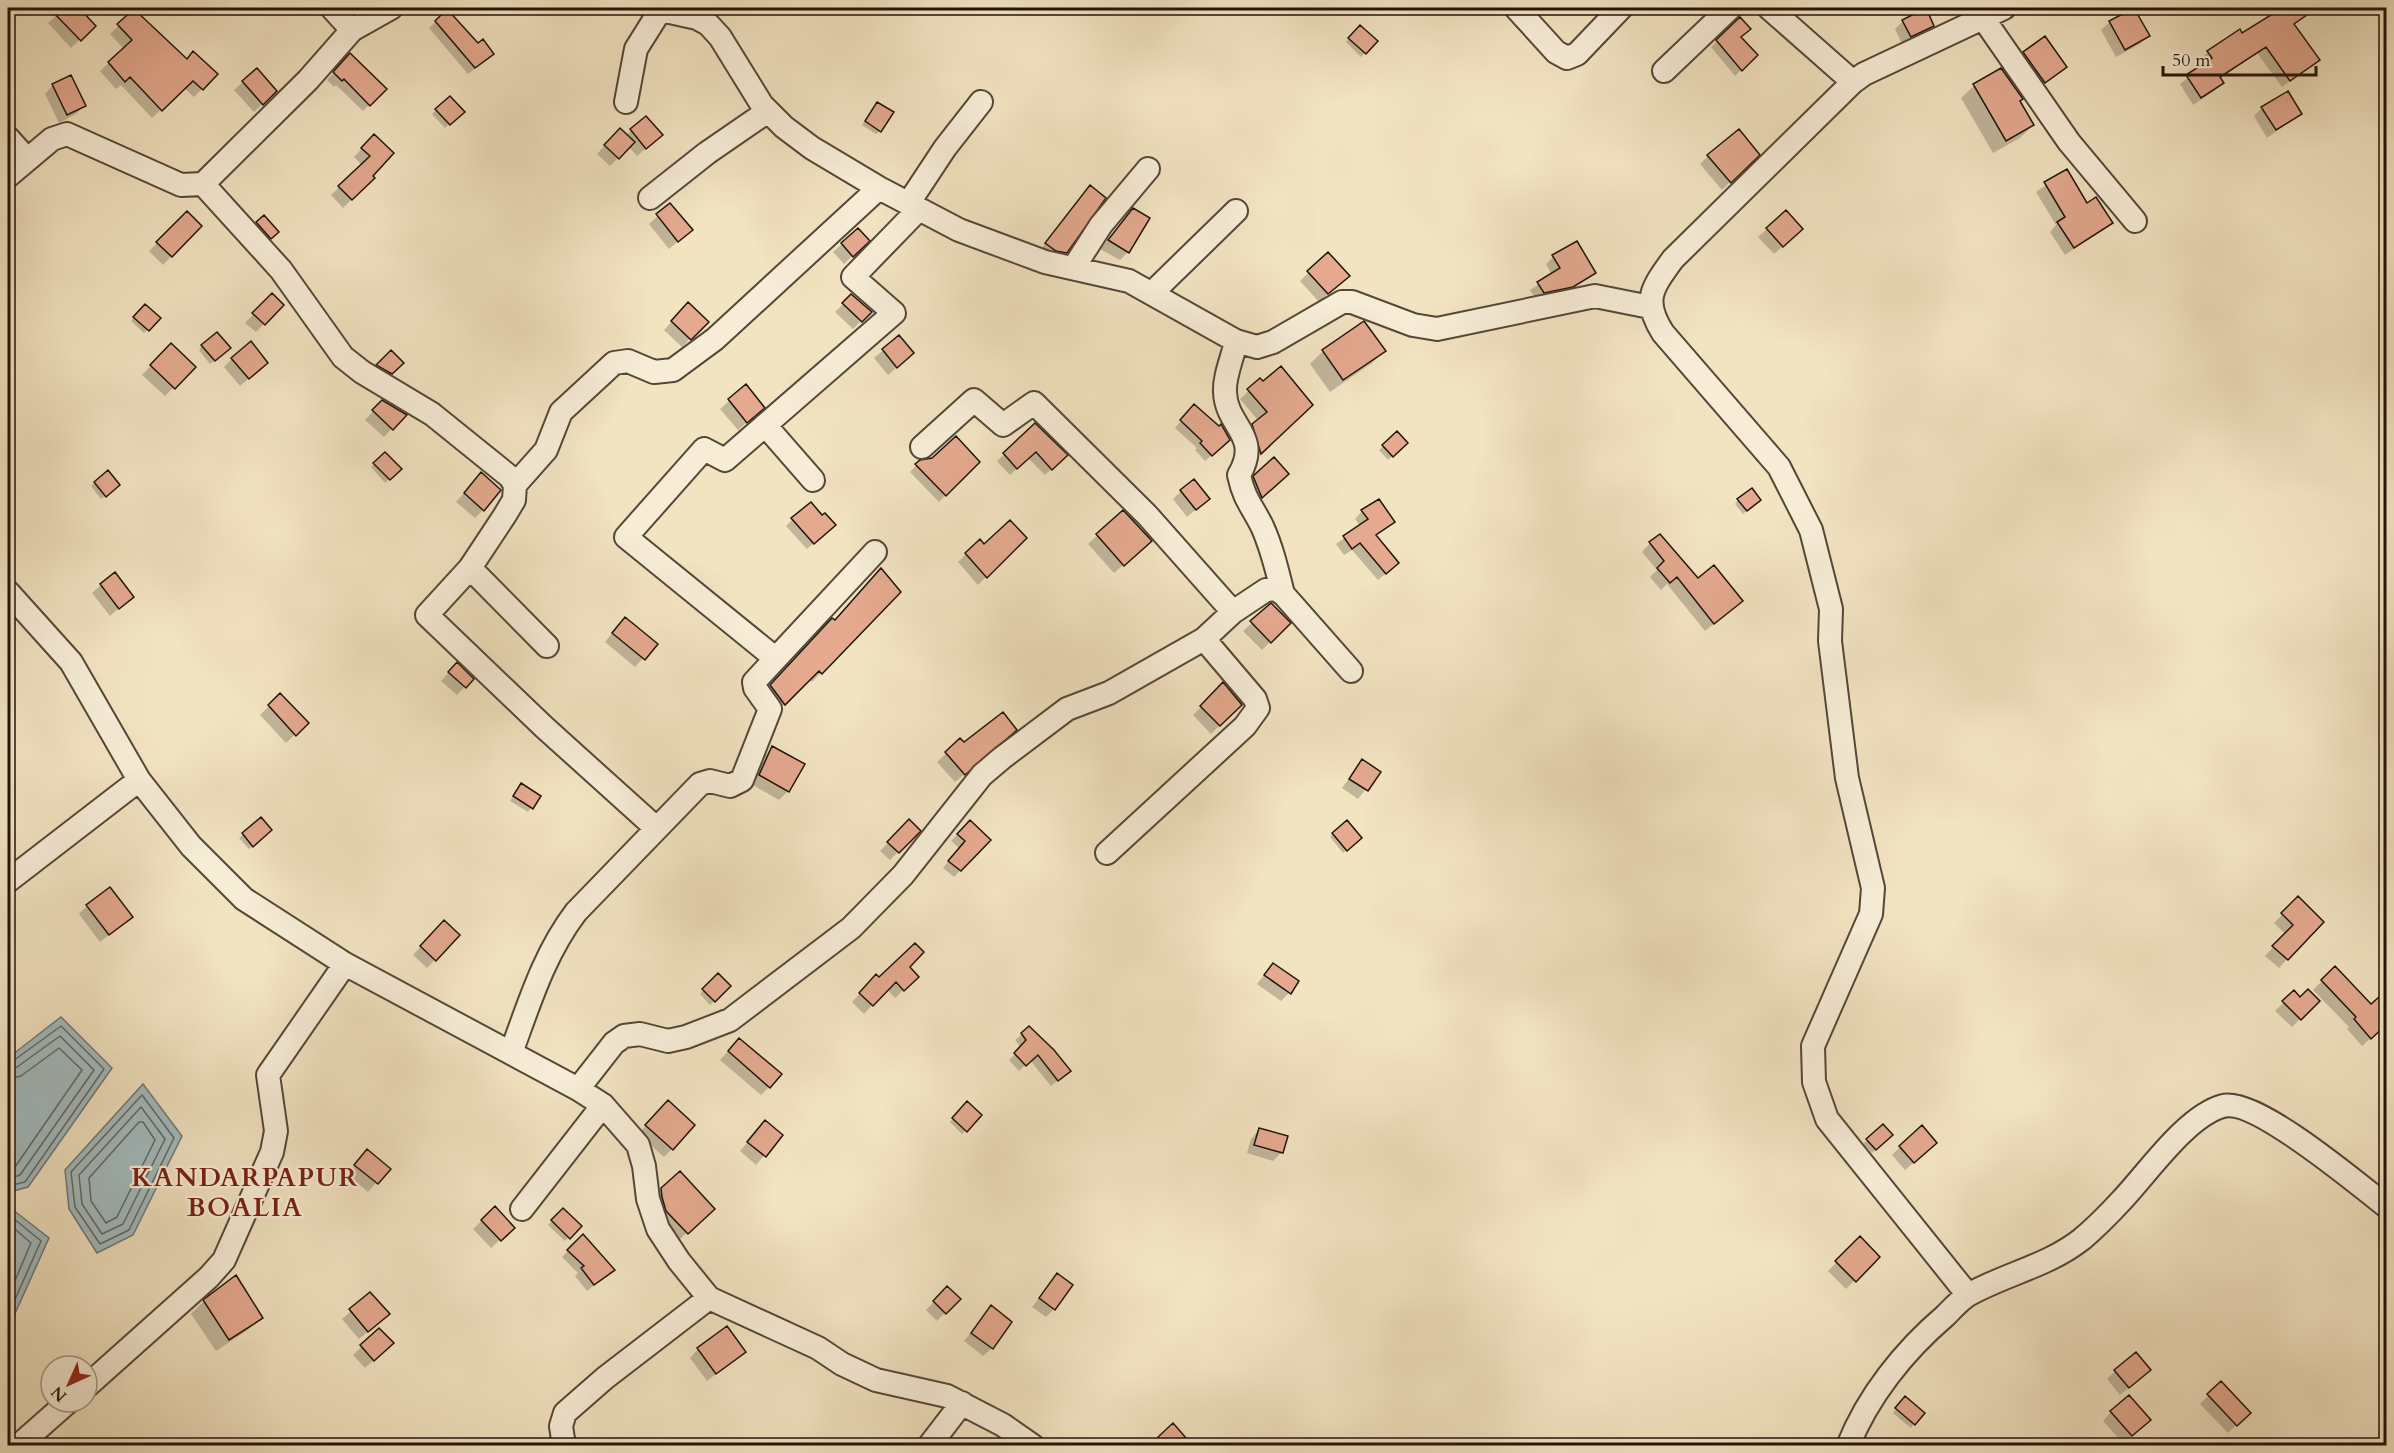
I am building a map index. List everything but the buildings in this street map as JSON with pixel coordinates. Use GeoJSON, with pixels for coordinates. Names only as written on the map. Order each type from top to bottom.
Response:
{"type":"FeatureCollection","features":[{"type":"Feature","properties":{"kind":"street"},"geometry":{"type":"LineString","coordinates":[[332,8],[352,30]]}},
{"type":"Feature","properties":{"kind":"street"},"geometry":{"type":"LineString","coordinates":[[8,176],[26,158],[52,139],[67,134],[76,136],[181,185],[203,184],[308,80],[352,30],[391,8]]}},
{"type":"Feature","properties":{"kind":"street"},"geometry":{"type":"LineString","coordinates":[[626,102],[636,49],[656,8],[702,13],[768,111],[812,148],[913,207],[992,243],[1045,262],[1129,281],[1153,292],[1236,341],[1257,347],[1273,342],[1342,302],[1352,302],[1413,326],[1437,329],[1595,296],[1650,307]]}},
{"type":"Feature","properties":{"kind":"street"},"geometry":{"type":"LineString","coordinates":[[1516,8],[1556,52],[1567,58],[1577,54],[1621,8]]}},
{"type":"Feature","properties":{"kind":"street"},"geometry":{"type":"LineString","coordinates":[[1664,71],[1730,8]]}},
{"type":"Feature","properties":{"kind":"street"},"geometry":{"type":"LineString","coordinates":[[1770,8],[1853,82]]}},
{"type":"Feature","properties":{"kind":"street"},"geometry":{"type":"LineString","coordinates":[[1968,1295],[1827,1119],[1814,1082],[1813,1046],[1871,914],[1873,888],[1847,778],[1830,641],[1831,609],[1811,531],[1779,467],[1663,333],[1650,307],[1655,283],[1673,259],[1853,82],[1864,74],[2004,8]]}},
{"type":"Feature","properties":{"kind":"street"},"geometry":{"type":"LineString","coordinates":[[1983,18],[2069,142],[2135,220]]}},
{"type":"Feature","properties":{"kind":"street"},"geometry":{"type":"LineString","coordinates":[[775,658],[626,537],[704,449],[725,460],[894,313],[854,277],[913,207],[945,148],[981,102]]}},
{"type":"Feature","properties":{"kind":"street"},"geometry":{"type":"LineString","coordinates":[[650,198],[707,153],[768,111]]}},
{"type":"Feature","properties":{"kind":"street"},"geometry":{"type":"LineString","coordinates":[[8,138],[26,158]]}},
{"type":"Feature","properties":{"kind":"street"},"geometry":{"type":"LineString","coordinates":[[1074,267],[1101,225],[1148,169]]}},
{"type":"Feature","properties":{"kind":"street"},"geometry":{"type":"LineString","coordinates":[[203,184],[281,270],[343,357],[362,372],[432,414],[502,468],[515,484]]}},
{"type":"Feature","properties":{"kind":"street"},"geometry":{"type":"LineString","coordinates":[[656,828],[544,727],[427,615],[470,568],[514,500],[515,484],[546,450],[561,412],[614,363],[628,361],[654,372],[673,370],[715,339],[879,188]]}},
{"type":"Feature","properties":{"kind":"street"},"geometry":{"type":"LineString","coordinates":[[1153,292],[1236,211]]}},
{"type":"Feature","properties":{"kind":"street"},"geometry":{"type":"LineString","coordinates":[[1236,341],[1225,392],[1230,410],[1246,440],[1247,461],[1239,475],[1244,497],[1261,525],[1274,554],[1283,594]]}},
{"type":"Feature","properties":{"kind":"street"},"geometry":{"type":"LineString","coordinates":[[922,447],[974,400],[979,402],[1003,426],[1034,403],[1147,515],[1233,612]]}},
{"type":"Feature","properties":{"kind":"street"},"geometry":{"type":"LineString","coordinates":[[765,425],[813,480]]}},
{"type":"Feature","properties":{"kind":"street"},"geometry":{"type":"LineString","coordinates":[[511,1053],[546,960],[559,934],[576,912],[704,781],[730,786],[742,780],[770,709],[754,688],[754,682],[875,552]]}},
{"type":"Feature","properties":{"kind":"street"},"geometry":{"type":"LineString","coordinates":[[470,568],[547,646]]}},
{"type":"Feature","properties":{"kind":"street"},"geometry":{"type":"LineString","coordinates":[[578,1089],[614,1043],[624,1036],[640,1034],[668,1041],[686,1037],[730,1020],[851,928],[903,875],[982,775],[1002,758],[1067,709],[1108,693],[1204,639],[1233,612],[1266,590],[1276,590],[1283,594],[1351,671]]}},
{"type":"Feature","properties":{"kind":"street"},"geometry":{"type":"LineString","coordinates":[[8,592],[71,662],[139,780],[191,846],[231,888],[268,917],[345,964],[578,1089],[603,1105],[638,1145],[644,1166],[648,1199],[658,1229],[679,1261],[709,1298],[818,1348],[842,1364],[876,1380],[947,1396],[1002,1425],[1033,1446]]}},
{"type":"Feature","properties":{"kind":"street"},"geometry":{"type":"LineString","coordinates":[[1107,853],[1245,726],[1258,708],[1255,699],[1204,639]]}},
{"type":"Feature","properties":{"kind":"street"},"geometry":{"type":"LineString","coordinates":[[8,881],[139,780]]}},
{"type":"Feature","properties":{"kind":"street"},"geometry":{"type":"LineString","coordinates":[[99,1375],[209,1277],[224,1260],[272,1152],[276,1131],[268,1075],[345,964]]}},
{"type":"Feature","properties":{"kind":"street"},"geometry":{"type":"LineString","coordinates":[[522,1209],[603,1105]]}},
{"type":"Feature","properties":{"kind":"street"},"geometry":{"type":"LineString","coordinates":[[1848,1446],[1857,1423],[1896,1365],[1968,1295],[2039,1265],[2081,1240],[2121,1202],[2167,1146],[2205,1116],[2224,1105],[2247,1109],[2305,1143],[2386,1206]]}},
{"type":"Feature","properties":{"kind":"street"},"geometry":{"type":"LineString","coordinates":[[564,1446],[561,1426],[566,1413],[605,1378],[709,1298]]}},
{"type":"Feature","properties":{"kind":"street"},"geometry":{"type":"LineString","coordinates":[[929,1446],[962,1403]]}},
{"type":"Feature","properties":{"kind":"street"},"geometry":{"type":"LineString","coordinates":[[18,1446],[54,1414]]}},
{"type":"Feature","properties":{"kind":"water"},"geometry":{"type":"Polygon","coordinates":[[[61,1017],[112,1068],[28,1187],[10,1192],[8,1058],[61,1017]]]}},
{"type":"Feature","properties":{"kind":"water"},"geometry":{"type":"Polygon","coordinates":[[[143,1084],[182,1136],[133,1235],[97,1253],[69,1209],[65,1170],[143,1084]]]}},
{"type":"Feature","properties":{"kind":"water"},"geometry":{"type":"Polygon","coordinates":[[[8,1206],[49,1238],[8,1329],[8,1206]]]}},
{"type":"Feature","properties":{"kind":"district","name":"KANDARPAPUR BOALIA"},"geometry":{"type":"Point","coordinates":[245,1192]}}]}
